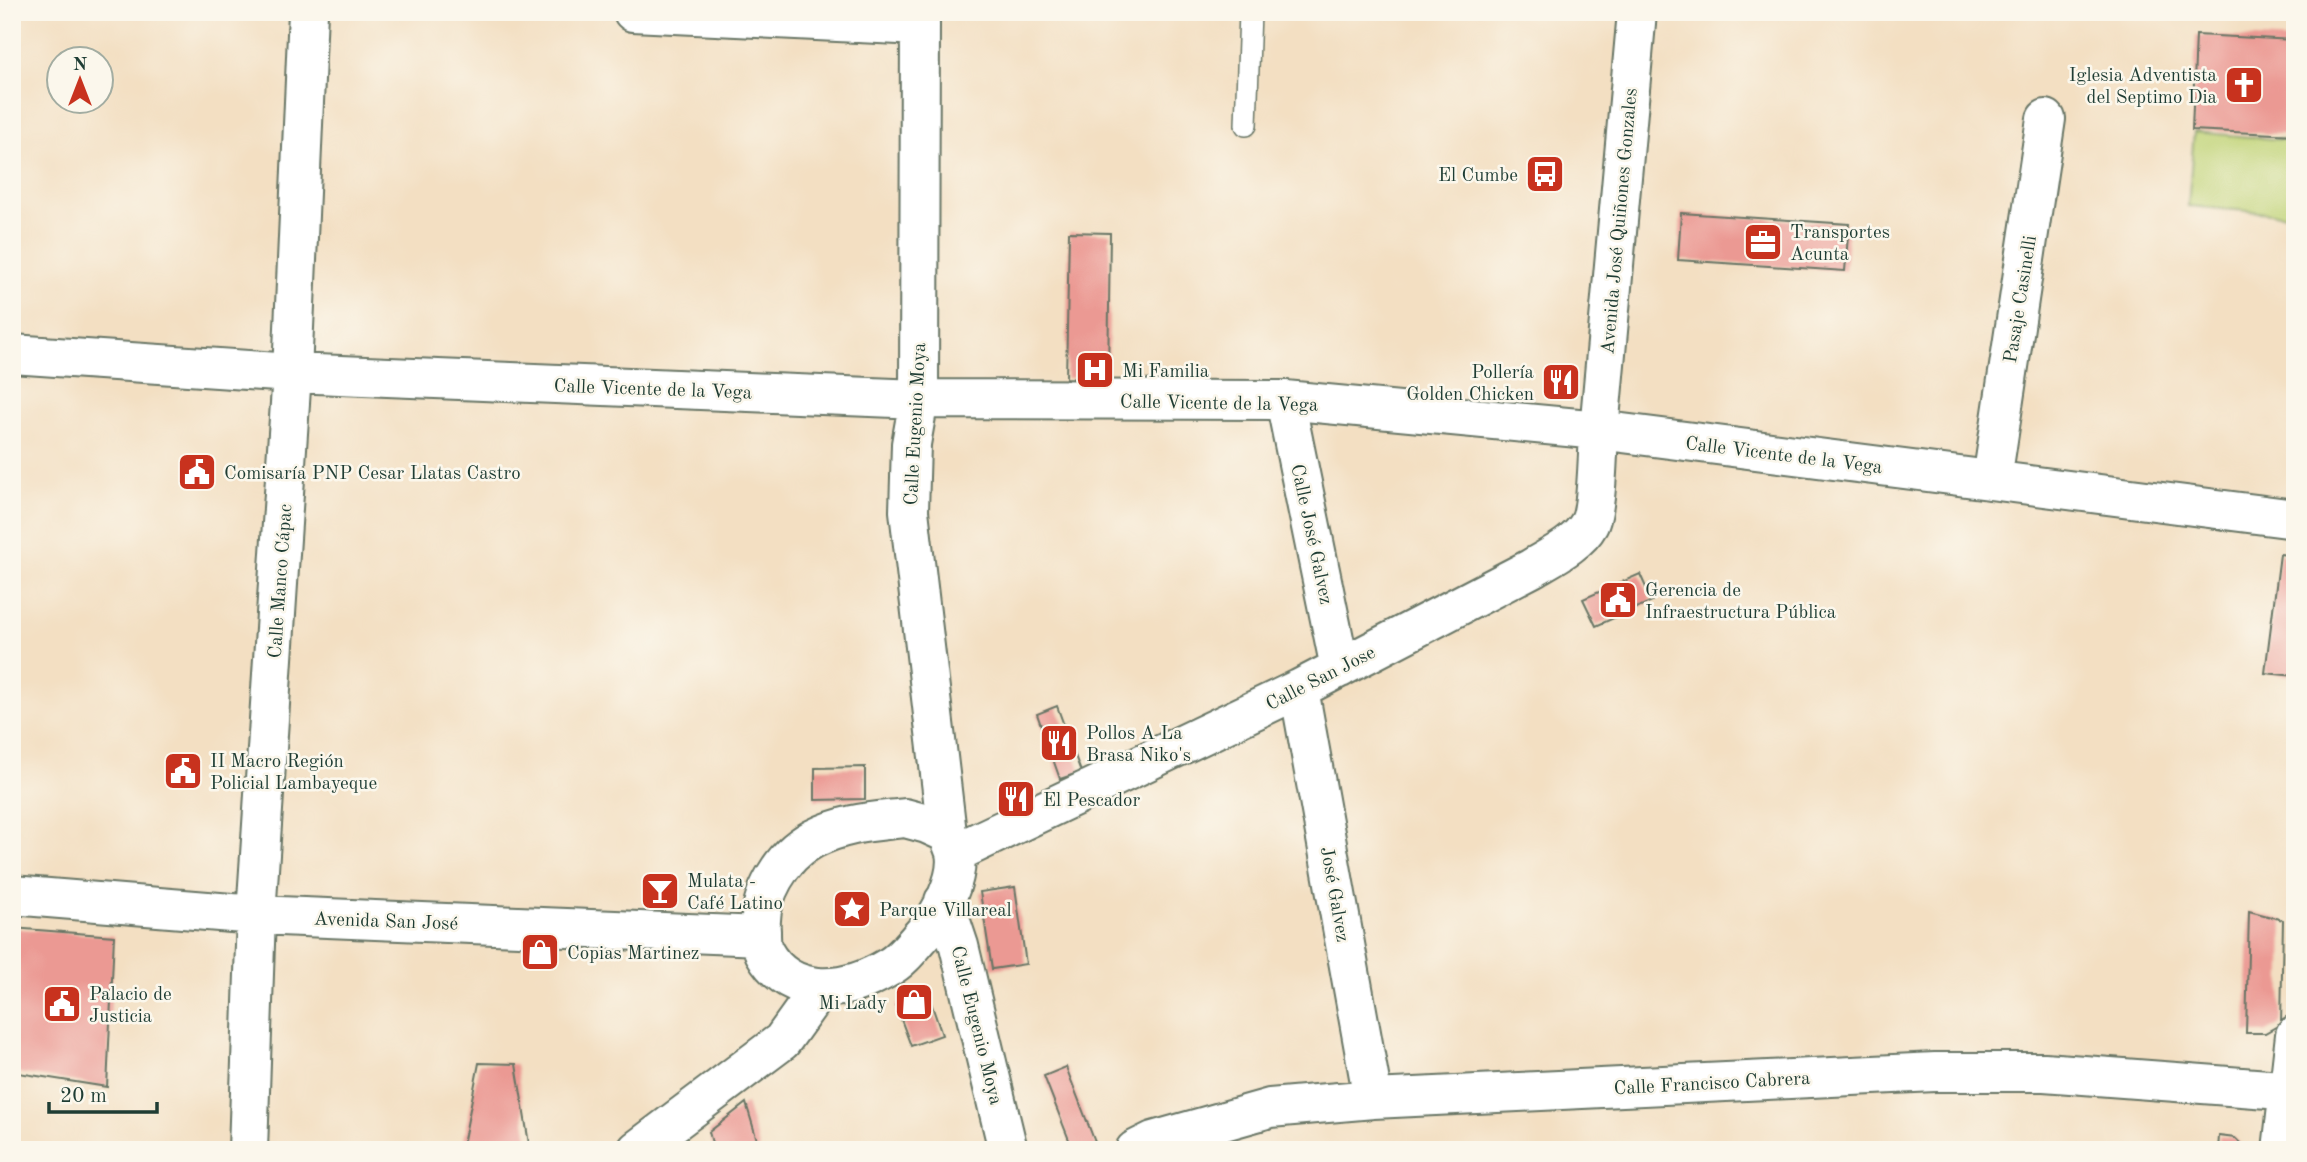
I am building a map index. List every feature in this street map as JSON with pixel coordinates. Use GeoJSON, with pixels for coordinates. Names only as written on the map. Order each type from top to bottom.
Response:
{"type":"FeatureCollection","features":[{"type":"Feature","properties":{"kind":"street","name":"Calle Manco Cápac"},"geometry":{"type":"LineString","coordinates":[[248,1150],[256,915],[292,373],[309,12]]}},
{"type":"Feature","properties":{"kind":"street"},"geometry":{"type":"LineString","coordinates":[[633,12],[920,19]]}},
{"type":"Feature","properties":{"kind":"street","name":"Avenida José Quiñones Gonzales"},"geometry":{"type":"LineString","coordinates":[[1599,430],[1637,12]]}},
{"type":"Feature","properties":{"kind":"street","name":"Calle Eugenio Moya"},"geometry":{"type":"LineString","coordinates":[[920,19],[919,399],[911,444],[909,511],[951,843]]}},
{"type":"Feature","properties":{"kind":"street","name":"Pasaje Casinelli"},"geometry":{"type":"LineString","coordinates":[[1992,480],[2046,119]]}},
{"type":"Feature","properties":{"kind":"street","name":"Calle Vicente de la Vega"},"geometry":{"type":"LineString","coordinates":[[12,354],[292,373],[919,399],[1285,400],[1599,430],[2295,519]]}},
{"type":"Feature","properties":{"kind":"street","name":"Calle José Galvez"},"geometry":{"type":"LineString","coordinates":[[1285,400],[1340,668]]}},
{"type":"Feature","properties":{"kind":"street","name":"Calle San Jose"},"geometry":{"type":"LineString","coordinates":[[951,843],[1299,689],[1532,568],[1576,539],[1590,523],[1599,430]]}},
{"type":"Feature","properties":{"kind":"street","name":"José Galvez"},"geometry":{"type":"LineString","coordinates":[[1299,689],[1373,1099]]}},
{"type":"Feature","properties":{"kind":"street"},"geometry":{"type":"LineString","coordinates":[[905,818],[928,824],[951,843],[953,882],[944,901],[928,930],[891,966],[853,985],[820,988],[785,978],[763,951],[760,917],[769,888],[783,864],[811,840],[851,824],[905,818]]}},
{"type":"Feature","properties":{"kind":"street","name":"Avenida San José"},"geometry":{"type":"LineString","coordinates":[[12,895],[256,915],[761,936]]}},
{"type":"Feature","properties":{"kind":"street","name":"Calle Eugenio Moya"},"geometry":{"type":"LineString","coordinates":[[944,901],[959,946],[1008,1150]]}},
{"type":"Feature","properties":{"kind":"street"},"geometry":{"type":"LineString","coordinates":[[637,1150],[782,1041],[820,988]]}},
{"type":"Feature","properties":{"kind":"street"},"geometry":{"type":"LineString","coordinates":[[2282,1150],[2292,1091],[2295,1035]]}},
{"type":"Feature","properties":{"kind":"street","name":"Calle Francisco Cabrera"},"geometry":{"type":"LineString","coordinates":[[1135,1150],[1153,1141],[1270,1108],[1373,1099],[1935,1072],[2044,1072],[2292,1091]]}},
{"type":"Feature","properties":{"kind":"lane"},"geometry":{"type":"LineString","coordinates":[[1246,125],[1250,12]]}},
{"type":"Feature","properties":{"kind":"green space"},"geometry":{"type":"Polygon","coordinates":[[[2194,132],[2295,141],[2295,215],[2188,206],[2194,132]]]}},
{"type":"Feature","properties":{"kind":"building","name":"Iglesia Adventista del Septimo Dia"},"geometry":{"type":"Polygon","coordinates":[[[2196,35],[2295,40],[2295,135],[2192,130],[2196,35]]]}},
{"type":"Feature","properties":{"kind":"building","name":"Transportes Acunta"},"geometry":{"type":"Polygon","coordinates":[[[1681,213],[1849,224],[1845,271],[1678,260],[1681,213]]]}},
{"type":"Feature","properties":{"kind":"building"},"geometry":{"type":"Polygon","coordinates":[[[1069,232],[1110,233],[1108,379],[1066,378],[1069,232]]]}},
{"type":"Feature","properties":{"kind":"building"},"geometry":{"type":"Polygon","coordinates":[[[2280,554],[2295,556],[2295,676],[2265,673],[2280,554]]]}},
{"type":"Feature","properties":{"kind":"building","name":"Gerencia de Infraestructura Pública"},"geometry":{"type":"Polygon","coordinates":[[[1640,574],[1652,601],[1596,626],[1583,599],[1640,574]]]}},
{"type":"Feature","properties":{"kind":"building","name":"Pollos A La Brasa Niko's"},"geometry":{"type":"Polygon","coordinates":[[[1057,706],[1081,772],[1060,779],[1037,714],[1057,706]]]}},
{"type":"Feature","properties":{"kind":"building"},"geometry":{"type":"Polygon","coordinates":[[[865,767],[865,799],[815,800],[815,768],[865,767]]]}},
{"type":"Feature","properties":{"kind":"building"},"geometry":{"type":"Polygon","coordinates":[[[1015,887],[1026,964],[992,969],[980,892],[1015,887]]]}},
{"type":"Feature","properties":{"kind":"building"},"geometry":{"type":"Polygon","coordinates":[[[2249,911],[2283,920],[2281,1024],[2265,1033],[2246,1033],[2249,911]]]}},
{"type":"Feature","properties":{"kind":"building","name":"Palacio de Justicia"},"geometry":{"type":"Polygon","coordinates":[[[12,928],[114,936],[107,1087],[12,1072],[12,928]]]}},
{"type":"Feature","properties":{"kind":"building"},"geometry":{"type":"Polygon","coordinates":[[[926,988],[942,1035],[911,1046],[896,1006],[926,988]]]}},
{"type":"Feature","properties":{"kind":"building"},"geometry":{"type":"Polygon","coordinates":[[[479,1063],[516,1064],[530,1150],[462,1150],[479,1063]]]}},
{"type":"Feature","properties":{"kind":"building"},"geometry":{"type":"Polygon","coordinates":[[[1066,1067],[1098,1150],[1073,1150],[1044,1076],[1066,1067]]]}},
{"type":"Feature","properties":{"kind":"building"},"geometry":{"type":"Polygon","coordinates":[[[746,1103],[760,1150],[714,1150],[709,1132],[746,1103]]]}},
{"type":"Feature","properties":{"kind":"building"},"geometry":{"type":"Polygon","coordinates":[[[2219,1136],[2235,1138],[2247,1150],[2218,1150],[2219,1136]]]}},
{"type":"Feature","properties":{"kind":"place","name":"Iglesia Adventista del Septimo Dia"},"geometry":{"type":"Point","coordinates":[2244,85]}},
{"type":"Feature","properties":{"kind":"place","name":"El Cumbe"},"geometry":{"type":"Point","coordinates":[1545,174]}},
{"type":"Feature","properties":{"kind":"place","name":"Transportes Acunta"},"geometry":{"type":"Point","coordinates":[1763,242]}},
{"type":"Feature","properties":{"kind":"place","name":"Mi Familia"},"geometry":{"type":"Point","coordinates":[1095,370]}},
{"type":"Feature","properties":{"kind":"place","name":"Pollería Golden Chicken"},"geometry":{"type":"Point","coordinates":[1561,382]}},
{"type":"Feature","properties":{"kind":"place","name":"Comisaría PNP Cesar Llatas Castro"},"geometry":{"type":"Point","coordinates":[197,472]}},
{"type":"Feature","properties":{"kind":"place","name":"Gerencia de Infraestructura Pública"},"geometry":{"type":"Point","coordinates":[1618,600]}},
{"type":"Feature","properties":{"kind":"place","name":"Pollos A La Brasa Niko's"},"geometry":{"type":"Point","coordinates":[1059,743]}},
{"type":"Feature","properties":{"kind":"place","name":"II Macro Región Policial Lambayeque"},"geometry":{"type":"Point","coordinates":[183,771]}},
{"type":"Feature","properties":{"kind":"place","name":"El Pescador"},"geometry":{"type":"Point","coordinates":[1016,799]}},
{"type":"Feature","properties":{"kind":"place","name":"Mulata - Café Latino"},"geometry":{"type":"Point","coordinates":[660,891]}},
{"type":"Feature","properties":{"kind":"place","name":"Parque Villareal"},"geometry":{"type":"Point","coordinates":[852,909]}},
{"type":"Feature","properties":{"kind":"place","name":"Copias Martinez"},"geometry":{"type":"Point","coordinates":[540,952]}},
{"type":"Feature","properties":{"kind":"place","name":"Mi Lady"},"geometry":{"type":"Point","coordinates":[914,1002]}},
{"type":"Feature","properties":{"kind":"place","name":"Palacio de Justicia"},"geometry":{"type":"Point","coordinates":[62,1004]}}]}
